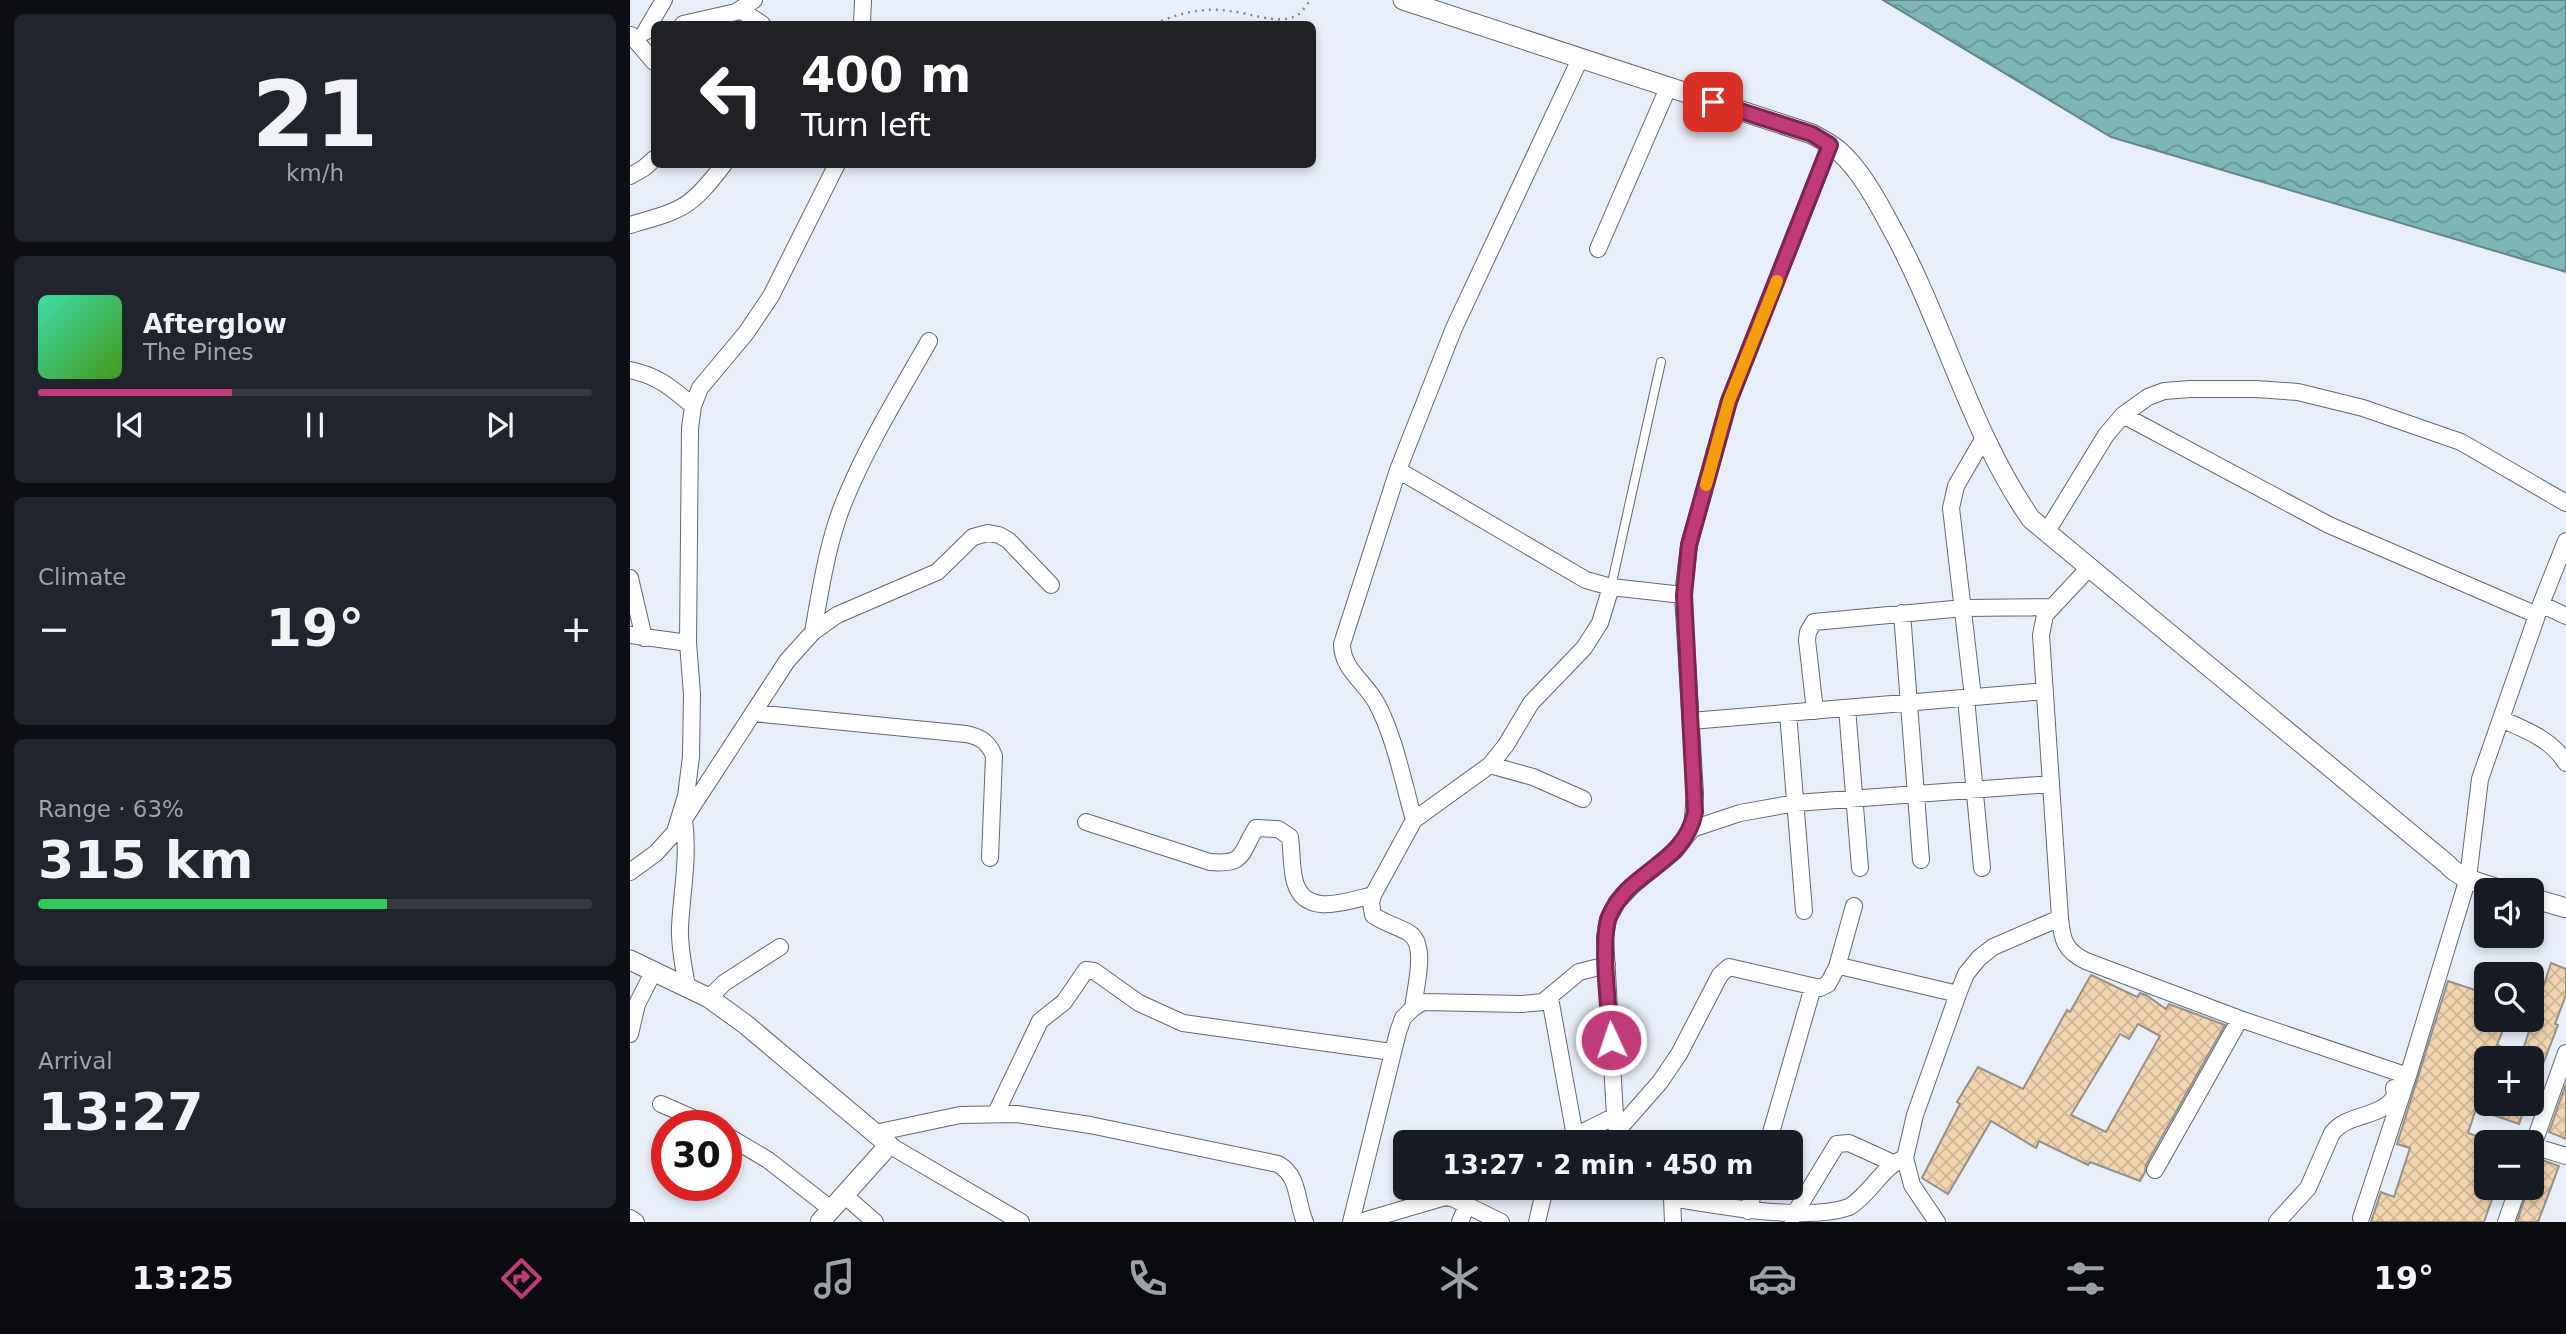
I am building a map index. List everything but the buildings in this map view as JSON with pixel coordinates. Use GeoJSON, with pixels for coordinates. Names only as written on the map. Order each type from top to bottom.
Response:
{"type":"FeatureCollection","features":[{"type":"Feature","properties":{"kind":"street"},"geometry":{"type":"LineString","coordinates":[[651,56],[640,33],[664,0]]}},
{"type":"Feature","properties":{"kind":"street"},"geometry":{"type":"LineString","coordinates":[[695,21],[740,10],[754,0]]}},
{"type":"Feature","properties":{"kind":"street"},"geometry":{"type":"LineString","coordinates":[[862,21],[863,0]]}},
{"type":"Feature","properties":{"kind":"street"},"geometry":{"type":"LineString","coordinates":[[1403,0],[1812,134],[1830,145],[1854,166],[1907,256],[2000,471],[2031,519],[2453,871],[2474,880]]}},
{"type":"Feature","properties":{"kind":"street"},"geometry":{"type":"LineString","coordinates":[[740,10],[757,21]]}},
{"type":"Feature","properties":{"kind":"street"},"geometry":{"type":"LineString","coordinates":[[1414,820],[1382,715],[1374,699],[1348,668],[1342,656],[1345,631],[1398,470],[1454,328],[1580,59]]}},
{"type":"Feature","properties":{"kind":"street"},"geometry":{"type":"LineString","coordinates":[[1598,249],[1668,88]]}},
{"type":"Feature","properties":{"kind":"street"},"geometry":{"type":"LineString","coordinates":[[1619,1130],[1605,937],[1608,919],[1617,902],[1632,886],[1675,851],[1692,829],[1695,794],[1684,595],[1689,545],[1729,401],[1830,145]]}},
{"type":"Feature","properties":{"kind":"street"},"geometry":{"type":"LineString","coordinates":[[630,176],[651,162]]}},
{"type":"Feature","properties":{"kind":"street"},"geometry":{"type":"LineString","coordinates":[[630,225],[688,205],[698,197],[721,168]]}},
{"type":"Feature","properties":{"kind":"street"},"geometry":{"type":"LineString","coordinates":[[687,987],[680,928],[688,847],[679,825],[691,757],[692,694],[688,643],[692,407],[709,375],[746,333],[771,296],[835,168]]}},
{"type":"Feature","properties":{"kind":"street"},"geometry":{"type":"LineString","coordinates":[[813,632],[823,579],[845,498],[929,341]]}},
{"type":"Feature","properties":{"kind":"street"},"geometry":{"type":"LineString","coordinates":[[630,370],[646,373],[665,382],[692,407]]}},
{"type":"Feature","properties":{"kind":"street"},"geometry":{"type":"LineString","coordinates":[[2046,533],[2106,435],[2123,415],[2148,397],[2164,391],[2256,389],[2326,397],[2461,442],[2566,503]]}},
{"type":"Feature","properties":{"kind":"street"},"geometry":{"type":"LineString","coordinates":[[2123,415],[2329,526],[2539,609],[2566,616]]}},
{"type":"Feature","properties":{"kind":"street"},"geometry":{"type":"LineString","coordinates":[[1982,868],[1974,789],[1964,608],[1952,520],[1953,497],[1985,436]]}},
{"type":"Feature","properties":{"kind":"street"},"geometry":{"type":"LineString","coordinates":[[1398,470],[1575,575],[1611,587],[1684,595]]}},
{"type":"Feature","properties":{"kind":"street"},"geometry":{"type":"LineString","coordinates":[[631,867],[656,853],[679,825],[787,661],[813,632],[837,615],[937,572],[972,537],[980,534],[999,534],[1008,540],[1051,584]]}},
{"type":"Feature","properties":{"kind":"street"},"geometry":{"type":"LineString","coordinates":[[2361,1218],[2408,1076],[2468,878],[2480,779],[2539,609],[2566,541]]}},
{"type":"Feature","properties":{"kind":"street"},"geometry":{"type":"LineString","coordinates":[[2089,568],[2045,615],[2041,635],[2060,918],[2064,942],[2075,955],[2240,1019],[2408,1076]]}},
{"type":"Feature","properties":{"kind":"street"},"geometry":{"type":"LineString","coordinates":[[630,578],[637,636],[688,643]]}},
{"type":"Feature","properties":{"kind":"street"},"geometry":{"type":"LineString","coordinates":[[1413,1008],[1419,959],[1418,942],[1409,932],[1373,915],[1373,894],[1414,820],[1490,765],[1506,745],[1531,703],[1593,636],[1605,612],[1611,587]]}},
{"type":"Feature","properties":{"kind":"street"},"geometry":{"type":"LineString","coordinates":[[1815,710],[1807,639],[1810,626],[1821,620],[1964,608],[2051,607]]}},
{"type":"Feature","properties":{"kind":"street"},"geometry":{"type":"LineString","coordinates":[[1902,613],[1921,860]]}},
{"type":"Feature","properties":{"kind":"street"},"geometry":{"type":"LineString","coordinates":[[1691,721],[2045,691]]}},
{"type":"Feature","properties":{"kind":"street"},"geometry":{"type":"LineString","coordinates":[[1847,708],[1860,867]]}},
{"type":"Feature","properties":{"kind":"street"},"geometry":{"type":"LineString","coordinates":[[753,713],[980,737],[990,745],[994,755],[990,858]]}},
{"type":"Feature","properties":{"kind":"street"},"geometry":{"type":"LineString","coordinates":[[1788,713],[1804,911]]}},
{"type":"Feature","properties":{"kind":"street"},"geometry":{"type":"LineString","coordinates":[[2501,719],[2539,736],[2555,749],[2566,763]]}},
{"type":"Feature","properties":{"kind":"street"},"geometry":{"type":"LineString","coordinates":[[1490,765],[1533,777],[1583,799]]}},
{"type":"Feature","properties":{"kind":"street"},"geometry":{"type":"LineString","coordinates":[[1692,829],[1753,810],[1796,803],[2051,784]]}},
{"type":"Feature","properties":{"kind":"street"},"geometry":{"type":"LineString","coordinates":[[1086,822],[1210,862],[1224,863],[1240,858],[1256,828],[1279,829],[1290,837],[1295,883],[1301,894],[1310,902],[1336,904],[1373,894]]}},
{"type":"Feature","properties":{"kind":"street"},"geometry":{"type":"LineString","coordinates":[[2544,902],[2566,908]]}},
{"type":"Feature","properties":{"kind":"street"},"geometry":{"type":"LineString","coordinates":[[1619,1130],[1660,1082],[1679,1054],[1724,970],[1734,967],[1813,987],[1825,987],[1837,967],[1854,906]]}},
{"type":"Feature","properties":{"kind":"street"},"geometry":{"type":"LineString","coordinates":[[1700,1200],[1792,1219],[1814,1218],[1848,1208],[1899,1161],[1966,974],[1979,958],[1993,947],[2060,918]]}},
{"type":"Feature","properties":{"kind":"street"},"geometry":{"type":"LineString","coordinates":[[709,998],[724,983],[780,947]]}},
{"type":"Feature","properties":{"kind":"street"},"geometry":{"type":"LineString","coordinates":[[630,960],[709,998],[745,1024],[882,1139],[1021,1222]]}},
{"type":"Feature","properties":{"kind":"street"},"geometry":{"type":"LineString","coordinates":[[1351,1222],[1392,1052],[1403,1018],[1423,1002],[1439,1000],[1522,1004],[1543,1002],[1579,972],[1607,965]]}},
{"type":"Feature","properties":{"kind":"street"},"geometry":{"type":"LineString","coordinates":[[1837,967],[1958,994]]}},
{"type":"Feature","properties":{"kind":"street"},"geometry":{"type":"LineString","coordinates":[[996,1113],[1040,1021],[1064,1002],[1086,970],[1094,971],[1139,1003],[1183,1023],[1392,1052]]}},
{"type":"Feature","properties":{"kind":"street"},"geometry":{"type":"LineString","coordinates":[[630,1034],[633,1003],[654,971]]}},
{"type":"Feature","properties":{"kind":"street"},"geometry":{"type":"LineString","coordinates":[[1772,1130],[1813,987]]}},
{"type":"Feature","properties":{"kind":"street"},"geometry":{"type":"LineString","coordinates":[[1550,998],[1570,1130]]}},
{"type":"Feature","properties":{"kind":"street"},"geometry":{"type":"LineString","coordinates":[[2155,1170],[2240,1019]]}},
{"type":"Feature","properties":{"kind":"street"},"geometry":{"type":"LineString","coordinates":[[2540,1130],[2563,1075],[2566,1054]]}},
{"type":"Feature","properties":{"kind":"street"},"geometry":{"type":"LineString","coordinates":[[2277,1222],[2308,1188],[2332,1133],[2338,1126],[2386,1107],[2391,1102],[2395,1096],[2392,1070]]}},
{"type":"Feature","properties":{"kind":"street"},"geometry":{"type":"LineString","coordinates":[[661,1104],[675,1110]]}},
{"type":"Feature","properties":{"kind":"street"},"geometry":{"type":"LineString","coordinates":[[832,1209],[882,1139],[960,1115],[996,1113],[1041,1116],[1278,1164],[1286,1169],[1295,1183],[1305,1222]]}},
{"type":"Feature","properties":{"kind":"street"},"geometry":{"type":"LineString","coordinates":[[1792,1219],[1837,1144],[1849,1143],[1899,1161],[1937,1222]]}},
{"type":"Feature","properties":{"kind":"street"},"geometry":{"type":"LineString","coordinates":[[742,1145],[768,1160],[832,1209],[875,1222]]}},
{"type":"Feature","properties":{"kind":"street"},"geometry":{"type":"LineString","coordinates":[[2544,1150],[2566,1156]]}},
{"type":"Feature","properties":{"kind":"street"},"geometry":{"type":"LineString","coordinates":[[1360,1222],[1402,1216],[1445,1197],[1501,1222]]}},
{"type":"Feature","properties":{"kind":"street"},"geometry":{"type":"LineString","coordinates":[[1537,1222],[1542,1200]]}},
{"type":"Feature","properties":{"kind":"street"},"geometry":{"type":"LineString","coordinates":[[1670,1200],[1673,1222]]}},
{"type":"Feature","properties":{"kind":"street"},"geometry":{"type":"LineString","coordinates":[[1748,1211],[1751,1200]]}},
{"type":"Feature","properties":{"kind":"street"},"geometry":{"type":"LineString","coordinates":[[2506,1222],[2514,1200]]}},
{"type":"Feature","properties":{"kind":"street"},"geometry":{"type":"LineString","coordinates":[[1460,1222],[1467,1205]]}},
{"type":"Feature","properties":{"kind":"street"},"geometry":{"type":"LineString","coordinates":[[630,1219],[636,1222]]}},
{"type":"Feature","properties":{"kind":"lane"},"geometry":{"type":"LineString","coordinates":[[1611,587],[1661,362]]}},
{"type":"Feature","properties":{"kind":"path"},"geometry":{"type":"LineString","coordinates":[[1160,21],[1201,10],[1228,10],[1271,18],[1289,18],[1299,15],[1311,0]]}},
{"type":"Feature","properties":{"kind":"water"},"geometry":{"type":"Polygon","coordinates":[[[1883,0],[2566,0],[2566,272],[2111,137],[1883,0]]]}},
{"type":"Feature","properties":{"kind":"slow traffic"},"geometry":{"type":"LineString","coordinates":[[1706,485],[1729,401],[1777,281]]}},
{"type":"Feature","properties":{"kind":"route"},"geometry":{"type":"LineString","coordinates":[[1611,1040],[1605,937],[1608,919],[1617,902],[1632,886],[1685,841],[1692,829],[1695,812],[1684,595],[1689,545],[1729,401],[1830,145],[1812,134],[1713,102]]}}]}
